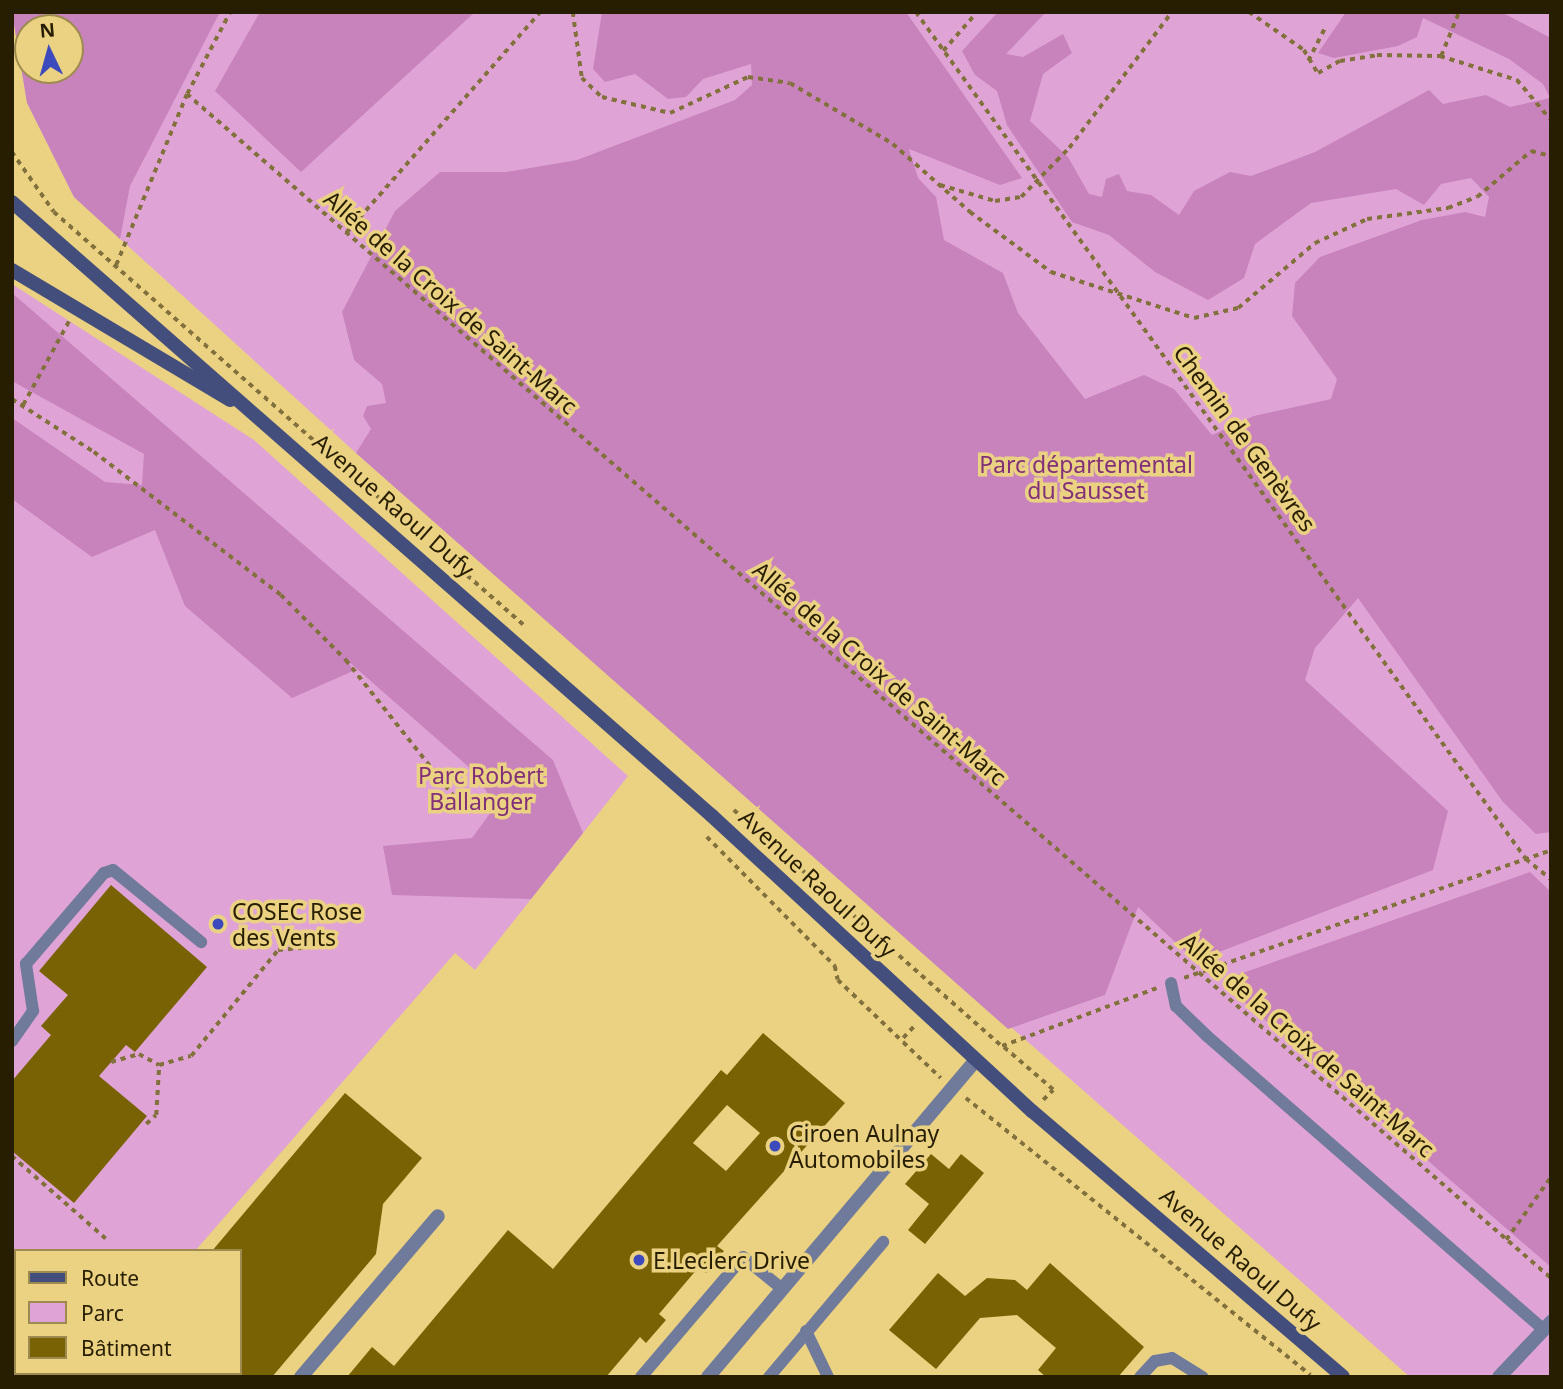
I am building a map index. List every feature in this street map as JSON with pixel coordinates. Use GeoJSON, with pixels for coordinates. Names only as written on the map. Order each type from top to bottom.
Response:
{"type":"FeatureCollection","features":[{"type":"Feature","properties":{"kind":"main road","name":"Avenue Raoul Dufy"},"geometry":{"type":"LineString","coordinates":[[12,202],[711,815],[975,1061],[1343,1377]]}},
{"type":"Feature","properties":{"kind":"main road","name":"Avenue Raoul Dufy"},"geometry":{"type":"LineString","coordinates":[[12,270],[263,420]]}},
{"type":"Feature","properties":{"kind":"street"},"geometry":{"type":"LineString","coordinates":[[708,1377],[975,1061]]}},
{"type":"Feature","properties":{"kind":"street"},"geometry":{"type":"LineString","coordinates":[[301,1377],[438,1216]]}},
{"type":"Feature","properties":{"kind":"street"},"geometry":{"type":"LineString","coordinates":[[1499,1377],[1547,1326]]}},
{"type":"Feature","properties":{"kind":"lane"},"geometry":{"type":"LineString","coordinates":[[12,1041],[33,1011],[26,964],[104,873],[113,870],[201,942]]}},
{"type":"Feature","properties":{"kind":"lane"},"geometry":{"type":"LineString","coordinates":[[1171,983],[1176,1006],[1207,1036],[1547,1326]]}},
{"type":"Feature","properties":{"kind":"lane"},"geometry":{"type":"LineString","coordinates":[[769,1377],[883,1242]]}},
{"type":"Feature","properties":{"kind":"lane"},"geometry":{"type":"LineString","coordinates":[[641,1377],[743,1257],[781,1288]]}},
{"type":"Feature","properties":{"kind":"lane"},"geometry":{"type":"LineString","coordinates":[[806,1331],[828,1377]]}},
{"type":"Feature","properties":{"kind":"lane"},"geometry":{"type":"LineString","coordinates":[[1140,1377],[1155,1361],[1172,1358],[1202,1377]]}},
{"type":"Feature","properties":{"kind":"path"},"geometry":{"type":"LineString","coordinates":[[12,152],[54,212],[115,266],[187,94],[230,12]]}},
{"type":"Feature","properties":{"kind":"path"},"geometry":{"type":"LineString","coordinates":[[346,233],[540,12]]}},
{"type":"Feature","properties":{"kind":"path"},"geometry":{"type":"LineString","coordinates":[[573,12],[582,78],[602,97],[670,113],[748,76],[790,83],[893,144],[937,184],[1051,272],[1125,299],[1215,318],[1238,308],[1315,243],[1367,219],[1447,208],[1477,197],[1531,151],[1551,156]]}},
{"type":"Feature","properties":{"kind":"path","name":"Chemin de Genèvres"},"geometry":{"type":"LineString","coordinates":[[916,12],[1526,859],[1551,879]]}},
{"type":"Feature","properties":{"kind":"path"},"geometry":{"type":"LineString","coordinates":[[943,51],[977,12]]}},
{"type":"Feature","properties":{"kind":"path"},"geometry":{"type":"LineString","coordinates":[[937,184],[995,201],[1021,197],[1039,182],[1172,12]]}},
{"type":"Feature","properties":{"kind":"path"},"geometry":{"type":"LineString","coordinates":[[1249,12],[1304,50],[1307,63],[1318,73],[1340,61],[1377,55],[1440,57],[1517,80],[1551,120]]}},
{"type":"Feature","properties":{"kind":"path"},"geometry":{"type":"LineString","coordinates":[[1440,57],[1459,12]]}},
{"type":"Feature","properties":{"kind":"path"},"geometry":{"type":"LineString","coordinates":[[1307,63],[1325,27]]}},
{"type":"Feature","properties":{"kind":"path","name":"Allée de la Croix de Saint-Marc"},"geometry":{"type":"LineString","coordinates":[[187,94],[1551,1278]]}},
{"type":"Feature","properties":{"kind":"path"},"geometry":{"type":"LineString","coordinates":[[23,405],[69,321]]}},
{"type":"Feature","properties":{"kind":"path"},"geometry":{"type":"LineString","coordinates":[[12,399],[281,595],[355,671],[453,795]]}},
{"type":"Feature","properties":{"kind":"path"},"geometry":{"type":"LineString","coordinates":[[699,827],[740,877],[835,966],[838,980],[953,1089],[1056,1172],[1069,1175],[1314,1377]]}},
{"type":"Feature","properties":{"kind":"path"},"geometry":{"type":"LineString","coordinates":[[1032,1111],[1054,1090],[1002,1046],[1197,973],[1551,850]]}},
{"type":"Feature","properties":{"kind":"path"},"geometry":{"type":"LineString","coordinates":[[111,1062],[139,1054],[159,1065],[191,1056],[278,950],[310,947]]}},
{"type":"Feature","properties":{"kind":"path"},"geometry":{"type":"LineString","coordinates":[[146,1124],[156,1115],[159,1065]]}},
{"type":"Feature","properties":{"kind":"path"},"geometry":{"type":"LineString","coordinates":[[12,1156],[106,1239]]}},
{"type":"Feature","properties":{"kind":"path"},"geometry":{"type":"LineString","coordinates":[[1507,1240],[1551,1177]]}},
{"type":"Feature","properties":{"kind":"green space","name":"Parc départemental du Sausset"},"geometry":{"type":"Polygon","coordinates":[[[12,12],[1551,12],[1551,1377],[1410,1377],[356,453],[74,197],[27,102],[24,84],[84,84],[84,14],[14,14],[14,24],[12,12]]]}},
{"type":"Feature","properties":{"kind":"green space"},"geometry":{"type":"Polygon","coordinates":[[[12,12],[220,12],[130,186],[120,239],[74,197],[27,103],[24,84],[84,84],[84,14],[14,14],[14,24],[12,12]]]}},
{"type":"Feature","properties":{"kind":"green space"},"geometry":{"type":"Polygon","coordinates":[[[260,12],[475,12],[301,172],[215,91],[260,12]]]}},
{"type":"Feature","properties":{"kind":"green space","name":"Parc départemental du Sausset"},"geometry":{"type":"Polygon","coordinates":[[[602,12],[906,12],[1022,178],[1000,185],[909,149],[918,178],[936,197],[944,240],[1003,273],[1018,313],[1085,399],[1144,375],[1174,389],[1212,435],[1254,416],[1331,399],[1337,379],[1292,316],[1295,283],[1320,257],[1422,220],[1465,212],[1485,217],[1489,197],[1471,178],[1441,184],[1424,205],[1396,189],[1311,203],[1255,244],[1244,278],[1208,300],[1155,272],[1109,235],[1072,222],[1007,125],[997,91],[975,75],[962,51],[998,12],[1046,12],[1006,54],[1023,57],[1063,34],[1072,53],[1043,74],[1030,121],[1068,157],[1089,194],[1102,197],[1106,179],[1119,174],[1127,191],[1151,195],[1179,215],[1194,191],[1230,172],[1251,176],[1315,152],[1429,90],[1443,104],[1486,95],[1510,107],[1550,98],[1543,84],[1509,59],[1423,18],[1417,37],[1398,46],[1334,58],[1318,53],[1346,12],[1501,12],[1551,38],[1551,832],[1536,834],[1503,802],[1358,598],[1315,648],[1305,680],[1448,811],[1433,870],[1206,957],[1192,958],[1138,907],[1105,995],[1008,1029],[356,453],[371,429],[363,416],[367,406],[386,403],[382,384],[354,360],[342,312],[395,211],[440,172],[506,172],[577,160],[735,100],[752,85],[751,64],[703,79],[686,97],[668,99],[635,74],[605,82],[593,69],[602,12]]]}},
{"type":"Feature","properties":{"kind":"green space","name":"COSEC Rose des Vents"},"geometry":{"type":"Polygon","coordinates":[[[12,284],[254,440],[628,776],[475,970],[455,953],[197,1249],[14,1249],[14,1375],[68,1375],[12,1377],[12,284]]]}},
{"type":"Feature","properties":{"kind":"green space"},"geometry":{"type":"Polygon","coordinates":[[[12,293],[553,760],[583,833],[531,899],[392,895],[383,846],[472,838],[496,805],[470,768],[349,662],[353,671],[292,698],[185,606],[155,530],[92,557],[12,499],[12,418],[105,482],[142,485],[144,454],[12,381],[12,293]]]}},
{"type":"Feature","properties":{"kind":"green space"},"geometry":{"type":"Polygon","coordinates":[[[1530,872],[1551,892],[1551,1267],[1228,988],[1234,976],[1530,872]]]}},
{"type":"Feature","properties":{"kind":"building"},"geometry":{"type":"Polygon","coordinates":[[[111,885],[207,967],[135,1052],[126,1045],[99,1076],[147,1116],[74,1203],[12,1151],[12,1081],[51,1035],[41,1026],[68,995],[39,971],[111,885]]]}},
{"type":"Feature","properties":{"kind":"building"},"geometry":{"type":"Polygon","coordinates":[[[763,1033],[845,1103],[717,1246],[724,1251],[706,1273],[698,1268],[659,1314],[666,1320],[646,1343],[640,1337],[606,1377],[347,1377],[372,1347],[394,1366],[508,1230],[553,1269],[721,1070],[727,1075],[763,1033]],[[727,1105],[693,1143],[726,1171],[760,1133],[727,1105]]]}},
{"type":"Feature","properties":{"kind":"building"},"geometry":{"type":"Polygon","coordinates":[[[345,1093],[422,1158],[383,1204],[376,1254],[272,1377],[240,1377],[242,1249],[214,1249],[345,1093]]]}},
{"type":"Feature","properties":{"kind":"building"},"geometry":{"type":"Polygon","coordinates":[[[931,1154],[949,1169],[961,1154],[984,1173],[925,1244],[908,1230],[929,1204],[905,1184],[931,1154]]]}},
{"type":"Feature","properties":{"kind":"building"},"geometry":{"type":"Polygon","coordinates":[[[1050,1263],[1144,1347],[1118,1377],[1046,1377],[1038,1370],[1056,1348],[1017,1315],[980,1318],[936,1369],[889,1330],[938,1273],[965,1296],[987,1278],[1015,1280],[1027,1290],[1050,1263]]]}},
{"type":"Feature","properties":{"kind":"place","name":"COSEC Rose des Vents"},"geometry":{"type":"Point","coordinates":[218,924]}},
{"type":"Feature","properties":{"kind":"place","name":"Ciroen Aulnay Automobiles"},"geometry":{"type":"Point","coordinates":[775,1146]}},
{"type":"Feature","properties":{"kind":"place","name":"E.Leclerc Drive"},"geometry":{"type":"Point","coordinates":[639,1260]}},
{"type":"Feature","properties":{"kind":"park label","name":"Parc Robert Ballanger"},"geometry":{"type":"Point","coordinates":[481,788]}}]}
